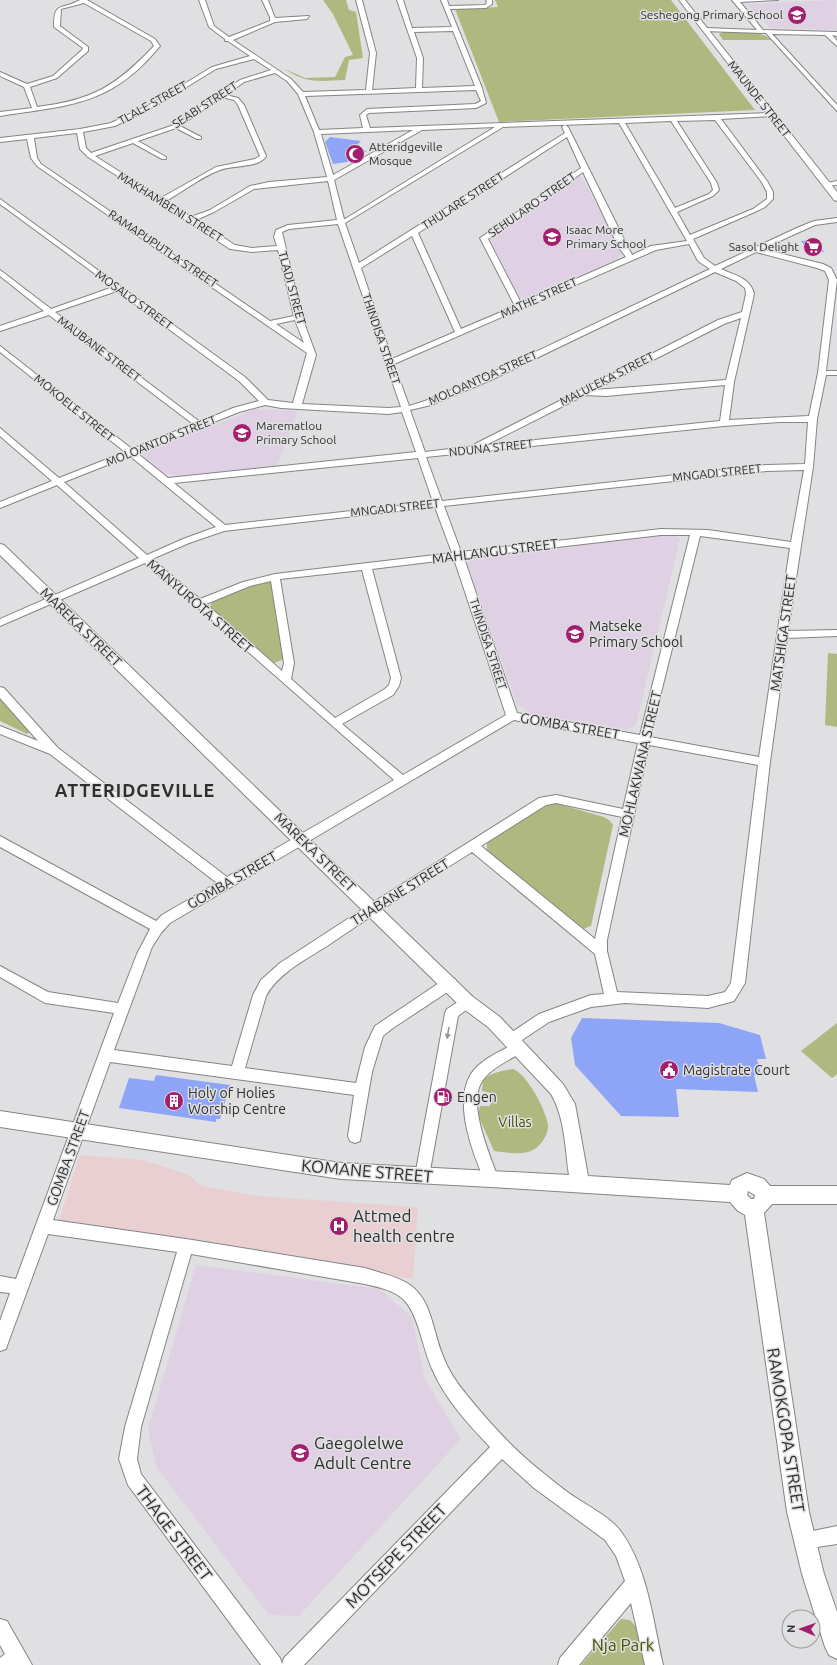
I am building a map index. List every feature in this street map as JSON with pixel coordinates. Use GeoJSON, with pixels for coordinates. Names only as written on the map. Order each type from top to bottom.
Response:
{"type":"FeatureCollection","features":[{"type":"Feature","properties":{"kind":"street","name":"THINDISA STREET"},"geometry":{"type":"LineString","coordinates":[[202,0],[212,27],[228,40],[254,56],[295,85],[301,94],[317,132],[331,179],[341,222],[438,503],[458,556],[512,716]]}},
{"type":"Feature","properties":{"kind":"street"},"geometry":{"type":"LineString","coordinates":[[265,0],[274,20]]}},
{"type":"Feature","properties":{"kind":"street"},"geometry":{"type":"LineString","coordinates":[[359,0],[373,53],[369,91]]}},
{"type":"Feature","properties":{"kind":"street"},"geometry":{"type":"LineString","coordinates":[[400,0],[420,58],[419,89]]}},
{"type":"Feature","properties":{"kind":"street"},"geometry":{"type":"LineString","coordinates":[[367,130],[363,113],[368,111],[476,106],[482,104],[484,100],[444,0]]}},
{"type":"Feature","properties":{"kind":"street"},"geometry":{"type":"LineString","coordinates":[[447,8],[486,6],[490,4],[489,0]]}},
{"type":"Feature","properties":{"kind":"street","name":"MAUNDE STREET"},"geometry":{"type":"LineString","coordinates":[[682,0],[837,198]]}},
{"type":"Feature","properties":{"kind":"street"},"geometry":{"type":"LineString","coordinates":[[736,1],[775,0]]}},
{"type":"Feature","properties":{"kind":"street"},"geometry":{"type":"LineString","coordinates":[[0,74],[27,86],[56,77],[85,51],[86,48],[57,27],[58,9],[84,1],[153,40],[156,42],[157,46],[109,89],[76,102],[0,114]]}},
{"type":"Feature","properties":{"kind":"street"},"geometry":{"type":"LineString","coordinates":[[736,1],[837,109]]}},
{"type":"Feature","properties":{"kind":"street"},"geometry":{"type":"LineString","coordinates":[[228,40],[265,26],[274,20],[307,17]]}},
{"type":"Feature","properties":{"kind":"street"},"geometry":{"type":"LineString","coordinates":[[410,30],[455,28]]}},
{"type":"Feature","properties":{"kind":"street"},"geometry":{"type":"LineString","coordinates":[[705,30],[837,34]]}},
{"type":"Feature","properties":{"kind":"street"},"geometry":{"type":"LineString","coordinates":[[826,34],[837,44]]}},
{"type":"Feature","properties":{"kind":"street","name":"TLALE STREET"},"geometry":{"type":"LineString","coordinates":[[0,140],[80,131],[120,122],[155,104],[210,70],[254,56]]}},
{"type":"Feature","properties":{"kind":"street","name":"SEABI STREET"},"geometry":{"type":"LineString","coordinates":[[90,156],[135,142],[176,126],[242,81],[275,72]]}},
{"type":"Feature","properties":{"kind":"street"},"geometry":{"type":"LineString","coordinates":[[27,86],[35,109]]}},
{"type":"Feature","properties":{"kind":"street"},"geometry":{"type":"LineString","coordinates":[[301,94],[479,88]]}},
{"type":"Feature","properties":{"kind":"street"},"geometry":{"type":"LineString","coordinates":[[160,202],[218,168],[262,158],[263,156],[241,105],[236,99],[222,95]]}},
{"type":"Feature","properties":{"kind":"street"},"geometry":{"type":"LineString","coordinates":[[317,132],[622,123],[771,115]]}},
{"type":"Feature","properties":{"kind":"street","name":"MATHE STREET"},"geometry":{"type":"LineString","coordinates":[[389,363],[630,258],[660,246],[690,240],[763,206],[770,199],[770,192],[764,181],[717,118]]}},
{"type":"Feature","properties":{"kind":"street"},"geometry":{"type":"LineString","coordinates":[[673,120],[714,183],[716,190],[711,195],[674,211]]}},
{"type":"Feature","properties":{"kind":"street"},"geometry":{"type":"LineString","coordinates":[[622,123],[701,260],[714,270],[744,282],[750,287],[730,382],[724,423]]}},
{"type":"Feature","properties":{"kind":"street"},"geometry":{"type":"LineString","coordinates":[[564,124],[584,169],[623,248],[630,258]]}},
{"type":"Feature","properties":{"kind":"street"},"geometry":{"type":"LineString","coordinates":[[176,126],[199,138]]}},
{"type":"Feature","properties":{"kind":"street"},"geometry":{"type":"LineString","coordinates":[[341,222],[502,126]]}},
{"type":"Feature","properties":{"kind":"street"},"geometry":{"type":"LineString","coordinates":[[190,220],[212,211],[252,187],[269,184],[331,179],[420,128]]}},
{"type":"Feature","properties":{"kind":"street","name":"MAKHAMBENI STREET"},"geometry":{"type":"LineString","coordinates":[[80,131],[83,149],[90,156],[160,202],[237,249],[252,250],[281,248]]}},
{"type":"Feature","properties":{"kind":"street","name":"THULARE STREET"},"geometry":{"type":"LineString","coordinates":[[357,267],[556,140],[568,134]]}},
{"type":"Feature","properties":{"kind":"street","name":"RAMAPUPUTLA STREET"},"geometry":{"type":"LineString","coordinates":[[30,136],[34,158],[39,165],[270,322],[311,352]]}},
{"type":"Feature","properties":{"kind":"street"},"geometry":{"type":"LineString","coordinates":[[135,142],[164,158]]}},
{"type":"Feature","properties":{"kind":"street","name":"SEHULARO STREET"},"geometry":{"type":"LineString","coordinates":[[519,307],[484,238],[584,169]]}},
{"type":"Feature","properties":{"kind":"street"},"geometry":{"type":"LineString","coordinates":[[825,184],[837,183]]}},
{"type":"Feature","properties":{"kind":"street","name":"MOSALO STREET"},"geometry":{"type":"LineString","coordinates":[[2,206],[118,288],[242,379],[265,402]]}},
{"type":"Feature","properties":{"kind":"street","name":"MOLOANTOA STREET"},"geometry":{"type":"LineString","coordinates":[[0,505],[198,425],[243,408],[265,402],[281,405],[370,410],[406,409],[428,403],[466,388],[806,226],[837,220]]}},
{"type":"Feature","properties":{"kind":"street","name":"TLADI STREET"},"geometry":{"type":"LineString","coordinates":[[297,405],[312,358],[298,317],[278,234],[283,228],[341,222]]}},
{"type":"Feature","properties":{"kind":"street"},"geometry":{"type":"LineString","coordinates":[[414,232],[459,332]]}},
{"type":"Feature","properties":{"kind":"street","name":"MATSHIGA STREET"},"geometry":{"type":"LineString","coordinates":[[491,1178],[475,1134],[472,1118],[473,1087],[475,1079],[514,1044],[530,1026],[556,1012],[591,1001],[612,998],[708,1002],[728,997],[734,991],[738,983],[764,762],[795,546],[809,466],[813,419],[822,373],[833,280],[831,273],[820,266],[756,250]]}},
{"type":"Feature","properties":{"kind":"street","name":"MAUBANE STREET"},"geometry":{"type":"LineString","coordinates":[[0,272],[198,425]]}},
{"type":"Feature","properties":{"kind":"street"},"geometry":{"type":"LineString","coordinates":[[0,329],[118,288]]}},
{"type":"Feature","properties":{"kind":"street","name":"MALULEKA STREET"},"geometry":{"type":"LineString","coordinates":[[471,450],[581,392],[727,319],[745,314]]}},
{"type":"Feature","properties":{"kind":"street"},"geometry":{"type":"LineString","coordinates":[[270,322],[298,317]]}},
{"type":"Feature","properties":{"kind":"street","name":"MOKOELE STREET"},"geometry":{"type":"LineString","coordinates":[[0,348],[130,453],[168,481],[223,528]]}},
{"type":"Feature","properties":{"kind":"street"},"geometry":{"type":"LineString","coordinates":[[822,373],[837,373]]}},
{"type":"Feature","properties":{"kind":"street"},"geometry":{"type":"LineString","coordinates":[[581,392],[606,393],[730,382]]}},
{"type":"Feature","properties":{"kind":"street","name":"NDUNA STREET"},"geometry":{"type":"LineString","coordinates":[[168,481],[423,456],[724,423],[779,419],[813,419]]}},
{"type":"Feature","properties":{"kind":"street","name":"MANYUROTA STREET"},"geometry":{"type":"LineString","coordinates":[[0,431],[401,780]]}},
{"type":"Feature","properties":{"kind":"street","name":"MNGADI STREET"},"geometry":{"type":"LineString","coordinates":[[0,624],[186,541],[223,528],[438,503],[767,468],[809,466]]}},
{"type":"Feature","properties":{"kind":"street","name":"MAHLANGU STREET"},"geometry":{"type":"LineString","coordinates":[[199,603],[247,584],[275,577],[661,532],[696,532],[795,546]]}},
{"type":"Feature","properties":{"kind":"street","name":"MOHLAKWANA STREET"},"geometry":{"type":"LineString","coordinates":[[612,998],[601,951],[603,928],[644,740],[696,532]]}},
{"type":"Feature","properties":{"kind":"street","name":"MAREKA STREET"},"geometry":{"type":"LineString","coordinates":[[0,548],[373,908],[450,983],[467,1002],[494,1022],[557,1089],[566,1104],[570,1120],[580,1184]]}},
{"type":"Feature","properties":{"kind":"street"},"geometry":{"type":"LineString","coordinates":[[334,723],[389,692],[394,686],[396,678],[366,566]]}},
{"type":"Feature","properties":{"kind":"street"},"geometry":{"type":"LineString","coordinates":[[275,577],[289,663],[286,680]]}},
{"type":"Feature","properties":{"kind":"street"},"geometry":{"type":"LineString","coordinates":[[782,635],[837,633]]}},
{"type":"Feature","properties":{"kind":"street"},"geometry":{"type":"LineString","coordinates":[[0,692],[54,751],[225,883]]}},
{"type":"Feature","properties":{"kind":"street","name":"GOMBA STREET"},"geometry":{"type":"LineString","coordinates":[[0,1343],[149,939],[157,927],[178,911],[302,840],[401,780],[512,716],[764,762]]}},
{"type":"Feature","properties":{"kind":"street"},"geometry":{"type":"LineString","coordinates":[[0,730],[54,751]]}},
{"type":"Feature","properties":{"kind":"street","name":"THABANE STREET"},"geometry":{"type":"LineString","coordinates":[[237,1073],[260,995],[266,984],[285,966],[373,908],[474,846],[539,803],[550,799],[629,814]]}},
{"type":"Feature","properties":{"kind":"street"},"geometry":{"type":"LineString","coordinates":[[0,842],[157,927]]}},
{"type":"Feature","properties":{"kind":"street"},"geometry":{"type":"LineString","coordinates":[[474,846],[601,951]]}},
{"type":"Feature","properties":{"kind":"street"},"geometry":{"type":"LineString","coordinates":[[0,971],[45,997],[123,1009]]}},
{"type":"Feature","properties":{"kind":"street"},"geometry":{"type":"LineString","coordinates":[[355,1136],[362,1090],[372,1047],[382,1028],[450,983]]}},
{"type":"Feature","properties":{"kind":"street"},"geometry":{"type":"LineString","coordinates":[[422,1176],[452,1013],[467,1002]]}},
{"type":"Feature","properties":{"kind":"street"},"geometry":{"type":"LineString","coordinates":[[106,1055],[362,1090]]}},
{"type":"Feature","properties":{"kind":"street","name":"KOMANE STREET"},"geometry":{"type":"LineString","coordinates":[[0,1119],[341,1171],[422,1176],[491,1178],[736,1194],[742,1204],[759,1202]]}},
{"type":"Feature","properties":{"kind":"street"},"geometry":{"type":"LineString","coordinates":[[759,1202],[837,1195]]}},
{"type":"Feature","properties":{"kind":"street","name":"RAMOKGOPA STREET"},"geometry":{"type":"LineString","coordinates":[[759,1202],[777,1378],[804,1540],[837,1647]]}},
{"type":"Feature","properties":{"kind":"street"},"geometry":{"type":"LineString","coordinates":[[44,1226],[186,1246],[364,1276],[392,1284],[408,1293],[416,1303],[432,1352],[458,1398],[501,1448],[539,1481],[597,1522],[614,1537],[628,1563],[654,1665]]}},
{"type":"Feature","properties":{"kind":"street","name":"THAGE STREET"},"geometry":{"type":"LineString","coordinates":[[186,1246],[133,1427],[128,1459],[134,1479],[273,1665]]}},
{"type":"Feature","properties":{"kind":"street"},"geometry":{"type":"LineString","coordinates":[[0,1284],[21,1288]]}},
{"type":"Feature","properties":{"kind":"street","name":"MOTSEPE STREET"},"geometry":{"type":"LineString","coordinates":[[291,1665],[501,1448]]}},
{"type":"Feature","properties":{"kind":"street"},"geometry":{"type":"LineString","coordinates":[[804,1540],[837,1535]]}},
{"type":"Feature","properties":{"kind":"street"},"geometry":{"type":"LineString","coordinates":[[567,1665],[634,1585]]}},
{"type":"Feature","properties":{"kind":"street"},"geometry":{"type":"LineString","coordinates":[[0,1628],[15,1662]]}},
{"type":"Feature","properties":{"kind":"shaded area","name":"Seshegong Primary School"},"geometry":{"type":"Polygon","coordinates":[[[836,0],[837,30],[770,28],[746,4],[836,0]]]}},
{"type":"Feature","properties":{"kind":"shaded area","name":"Isaac More Primary School"},"geometry":{"type":"Polygon","coordinates":[[[578,176],[582,177],[622,253],[617,259],[527,300],[520,298],[490,239],[578,176]]]}},
{"type":"Feature","properties":{"kind":"shaded area","name":"Marematlou Primary School"},"geometry":{"type":"Polygon","coordinates":[[[255,409],[298,411],[277,466],[176,476],[162,473],[141,454],[255,409]]]}},
{"type":"Feature","properties":{"kind":"shaded area","name":"Matseke Primary School"},"geometry":{"type":"Polygon","coordinates":[[[673,534],[680,539],[636,725],[628,730],[531,714],[517,704],[467,564],[476,557],[673,534]]]}},
{"type":"Feature","properties":{"kind":"shaded area"},"geometry":{"type":"Polygon","coordinates":[[[80,1155],[143,1160],[187,1174],[202,1186],[258,1196],[418,1207],[413,1279],[58,1223],[80,1155]]]}},
{"type":"Feature","properties":{"kind":"shaded area","name":"Gaegolelwe Adult Centre"},"geometry":{"type":"Polygon","coordinates":[[[196,1265],[379,1289],[412,1317],[425,1379],[461,1439],[299,1616],[269,1615],[156,1467],[148,1429],[196,1265]]]}},
{"type":"Feature","properties":{"kind":"green space"},"geometry":{"type":"Polygon","coordinates":[[[323,0],[346,0],[349,10],[356,12],[363,58],[349,60],[345,80],[321,81],[307,79],[293,74],[285,69],[305,78],[335,77],[345,57],[353,55],[333,14],[323,0]]]}},
{"type":"Feature","properties":{"kind":"green space"},"geometry":{"type":"Polygon","coordinates":[[[495,0],[671,0],[755,110],[499,122],[455,9],[498,7],[495,0]]]}},
{"type":"Feature","properties":{"kind":"green space"},"geometry":{"type":"Polygon","coordinates":[[[724,32],[749,32],[762,34],[771,40],[723,40],[719,34],[724,32]]]}},
{"type":"Feature","properties":{"kind":"green space"},"geometry":{"type":"Polygon","coordinates":[[[272,581],[284,659],[274,663],[210,608],[212,600],[255,582],[272,581]]]}},
{"type":"Feature","properties":{"kind":"green space"},"geometry":{"type":"Polygon","coordinates":[[[828,653],[837,654],[837,727],[825,725],[828,653]]]}},
{"type":"Feature","properties":{"kind":"green space"},"geometry":{"type":"Polygon","coordinates":[[[0,699],[30,732],[27,734],[0,721],[0,699]]]}},
{"type":"Feature","properties":{"kind":"green space"},"geometry":{"type":"Polygon","coordinates":[[[551,802],[604,817],[613,825],[591,926],[583,929],[487,853],[487,842],[551,802]]]}},
{"type":"Feature","properties":{"kind":"green space"},"geometry":{"type":"Polygon","coordinates":[[[837,1023],[837,1074],[832,1078],[801,1051],[837,1023]]]}},
{"type":"Feature","properties":{"kind":"green space","name":"Villas"},"geometry":{"type":"Polygon","coordinates":[[[513,1069],[524,1078],[535,1093],[544,1111],[548,1125],[546,1136],[542,1143],[533,1150],[524,1153],[494,1151],[478,1115],[480,1106],[490,1106],[491,1093],[482,1091],[483,1080],[497,1072],[513,1069]]]}},
{"type":"Feature","properties":{"kind":"green space","name":"Nja Park"},"geometry":{"type":"Polygon","coordinates":[[[621,1619],[630,1620],[639,1630],[648,1665],[581,1665],[621,1619]]]}},
{"type":"Feature","properties":{"kind":"building"},"geometry":{"type":"Polygon","coordinates":[[[330,137],[361,141],[354,148],[367,151],[347,162],[333,164],[325,142],[330,137]]]}},
{"type":"Feature","properties":{"kind":"building","name":"Sasol Delight"},"geometry":{"type":"Polygon","coordinates":[[[816,240],[824,252],[810,253],[801,241],[816,240]]]}},
{"type":"Feature","properties":{"kind":"building","name":"Magistrate Court"},"geometry":{"type":"Polygon","coordinates":[[[582,1018],[719,1023],[760,1035],[766,1059],[757,1059],[761,1075],[754,1075],[758,1092],[676,1089],[679,1117],[621,1116],[575,1065],[571,1038],[582,1018]]]}},
{"type":"Feature","properties":{"kind":"building","name":"Holy of Holies Worship Centre"},"geometry":{"type":"Polygon","coordinates":[[[156,1075],[230,1085],[220,1119],[216,1119],[216,1122],[119,1108],[129,1078],[154,1081],[156,1075]]]}},
{"type":"Feature","properties":{"kind":"place","name":"Seshegong Primary School"},"geometry":{"type":"Point","coordinates":[797,15]}},
{"type":"Feature","properties":{"kind":"place","name":"Atteridgeville Mosque"},"geometry":{"type":"Point","coordinates":[355,154]}},
{"type":"Feature","properties":{"kind":"place","name":"Isaac More Primary School"},"geometry":{"type":"Point","coordinates":[552,237]}},
{"type":"Feature","properties":{"kind":"place","name":"Sasol Delight"},"geometry":{"type":"Point","coordinates":[813,247]}},
{"type":"Feature","properties":{"kind":"place","name":"Marematlou Primary School"},"geometry":{"type":"Point","coordinates":[242,433]}},
{"type":"Feature","properties":{"kind":"place","name":"Matseke Primary School"},"geometry":{"type":"Point","coordinates":[575,634]}},
{"type":"Feature","properties":{"kind":"place","name":"Magistrate Court"},"geometry":{"type":"Point","coordinates":[669,1070]}},
{"type":"Feature","properties":{"kind":"place","name":"Engen"},"geometry":{"type":"Point","coordinates":[443,1097]}},
{"type":"Feature","properties":{"kind":"place","name":"Holy of Holies Worship Centre"},"geometry":{"type":"Point","coordinates":[174,1101]}},
{"type":"Feature","properties":{"kind":"place","name":"Attmed health centre"},"geometry":{"type":"Point","coordinates":[339,1226]}},
{"type":"Feature","properties":{"kind":"place","name":"Gaegolelwe Adult Centre"},"geometry":{"type":"Point","coordinates":[300,1453]}},
{"type":"Feature","properties":{"kind":"district","name":"ATTERIDGEVILLE"},"geometry":{"type":"Point","coordinates":[135,791]}}]}
